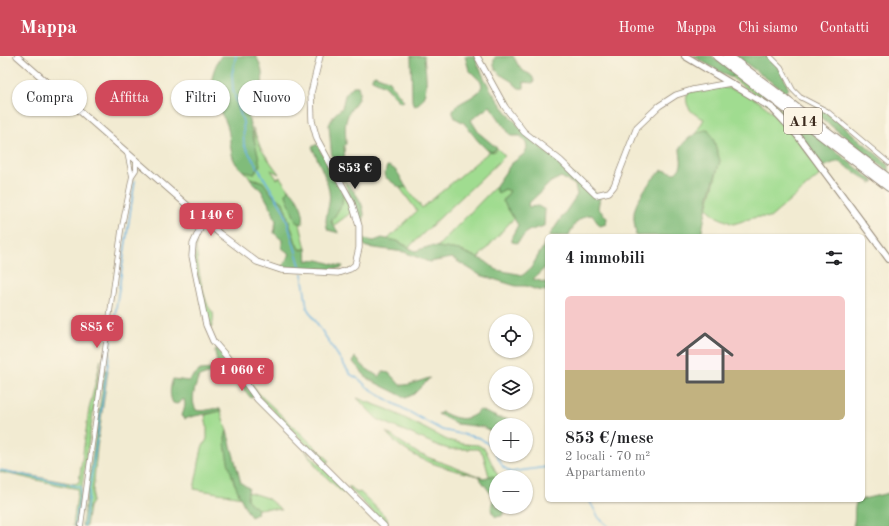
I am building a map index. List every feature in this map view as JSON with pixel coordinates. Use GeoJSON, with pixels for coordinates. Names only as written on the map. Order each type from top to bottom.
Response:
{"type":"FeatureCollection","features":[{"type":"Feature","properties":{"kind":"highway","name":"A14"},"geometry":{"type":"LineString","coordinates":[[717,56],[889,187]]}},
{"type":"Feature","properties":{"kind":"highway","name":"A14"},"geometry":{"type":"LineString","coordinates":[[728,56],[889,179]]}},
{"type":"Feature","properties":{"kind":"main road"},"geometry":{"type":"LineString","coordinates":[[685,56],[772,108],[781,116],[798,136],[889,258]]}},
{"type":"Feature","properties":{"kind":"street"},"geometry":{"type":"LineString","coordinates":[[17,56],[204,220],[257,262],[281,270],[338,273],[350,269],[358,258],[360,240],[359,226],[352,203],[318,139],[312,121],[311,93],[320,56]]}},
{"type":"Feature","properties":{"kind":"street"},"geometry":{"type":"LineString","coordinates":[[477,56],[505,107],[524,132],[562,161],[596,195],[608,192],[614,186],[632,136],[637,127],[659,106],[676,95],[692,90],[730,83]]}},
{"type":"Feature","properties":{"kind":"street"},"geometry":{"type":"LineString","coordinates":[[770,56],[781,67],[793,90],[800,97],[828,111],[889,163]]}},
{"type":"Feature","properties":{"kind":"street"},"geometry":{"type":"LineString","coordinates":[[126,150],[132,173]]}},
{"type":"Feature","properties":{"kind":"street"},"geometry":{"type":"LineString","coordinates":[[81,526],[121,230],[133,162],[136,160]]}},
{"type":"Feature","properties":{"kind":"street"},"geometry":{"type":"LineString","coordinates":[[132,173],[148,170]]}},
{"type":"Feature","properties":{"kind":"street"},"geometry":{"type":"LineString","coordinates":[[204,220],[193,244],[192,256],[206,325],[213,341],[227,357],[257,399],[384,526]]}},
{"type":"Feature","properties":{"kind":"green space"},"geometry":{"type":"Polygon","coordinates":[[[221,56],[256,56],[262,71],[262,80],[238,80],[238,116],[248,116],[260,165],[254,174],[239,167],[232,155],[229,133],[223,116],[230,116],[230,80],[212,80],[221,56]]]}},
{"type":"Feature","properties":{"kind":"green space"},"geometry":{"type":"Polygon","coordinates":[[[411,56],[424,56],[426,76],[423,98],[420,103],[414,106],[412,101],[411,56]]]}},
{"type":"Feature","properties":{"kind":"green space"},"geometry":{"type":"Polygon","coordinates":[[[465,56],[475,56],[484,78],[496,98],[511,117],[545,151],[600,197],[598,208],[607,218],[606,224],[600,226],[592,215],[588,215],[578,221],[570,234],[550,234],[577,195],[575,185],[561,177],[551,182],[528,204],[529,207],[538,206],[545,210],[544,226],[528,231],[517,243],[512,242],[512,236],[518,225],[503,201],[510,191],[505,189],[498,193],[495,187],[511,164],[524,154],[527,148],[526,143],[521,136],[511,136],[490,106],[471,120],[479,133],[497,148],[492,152],[487,150],[478,141],[464,123],[455,118],[452,111],[454,108],[477,93],[482,86],[481,82],[469,70],[465,56]]]}},
{"type":"Feature","properties":{"kind":"green space"},"geometry":{"type":"Polygon","coordinates":[[[513,56],[520,68],[533,78],[533,83],[524,82],[524,88],[518,87],[495,69],[495,57],[513,56]]]}},
{"type":"Feature","properties":{"kind":"green space"},"geometry":{"type":"Polygon","coordinates":[[[693,56],[712,56],[734,73],[733,77],[729,77],[693,56]]]}},
{"type":"Feature","properties":{"kind":"green space"},"geometry":{"type":"Polygon","coordinates":[[[736,56],[768,56],[779,66],[789,89],[785,92],[736,56]]]}},
{"type":"Feature","properties":{"kind":"green space"},"geometry":{"type":"Polygon","coordinates":[[[734,73],[786,113],[785,116],[732,78],[734,73]]]}},
{"type":"Feature","properties":{"kind":"green space"},"geometry":{"type":"Polygon","coordinates":[[[375,75],[388,80],[404,101],[400,102],[385,86],[372,80],[372,77],[375,75]]]}},
{"type":"Feature","properties":{"kind":"green space"},"geometry":{"type":"Polygon","coordinates":[[[353,86],[358,86],[359,95],[346,121],[346,144],[344,146],[346,181],[342,181],[332,160],[329,125],[334,115],[342,108],[345,95],[353,86]]]}},
{"type":"Feature","properties":{"kind":"green space"},"geometry":{"type":"Polygon","coordinates":[[[721,87],[738,91],[767,107],[791,132],[822,173],[770,218],[755,218],[733,224],[717,217],[707,208],[720,161],[714,141],[701,131],[696,133],[704,119],[692,112],[688,105],[687,97],[688,92],[721,87]]]}},
{"type":"Feature","properties":{"kind":"green space"},"geometry":{"type":"Polygon","coordinates":[[[821,107],[889,165],[889,172],[810,109],[821,107]]]}},
{"type":"Feature","properties":{"kind":"green space"},"geometry":{"type":"Polygon","coordinates":[[[786,113],[875,182],[871,183],[838,161],[823,167],[787,120],[785,116],[786,113]]]}},
{"type":"Feature","properties":{"kind":"green space"},"geometry":{"type":"Polygon","coordinates":[[[253,128],[261,149],[279,174],[271,170],[277,179],[280,177],[288,189],[286,195],[297,223],[300,224],[306,249],[299,249],[296,243],[283,202],[273,196],[259,180],[250,178],[242,170],[247,172],[259,158],[256,150],[253,128]]]}},
{"type":"Feature","properties":{"kind":"green space"},"geometry":{"type":"Polygon","coordinates":[[[708,129],[714,141],[720,161],[709,196],[701,234],[636,234],[634,219],[635,209],[645,189],[654,177],[663,170],[675,173],[678,170],[681,164],[680,148],[692,136],[708,129]]]}},
{"type":"Feature","properties":{"kind":"green space"},"geometry":{"type":"Polygon","coordinates":[[[317,144],[343,193],[342,204],[331,222],[339,233],[328,230],[326,225],[326,216],[330,196],[324,174],[312,147],[317,144]]]}},
{"type":"Feature","properties":{"kind":"green space"},"geometry":{"type":"Polygon","coordinates":[[[497,148],[505,156],[409,247],[397,241],[388,239],[417,211],[400,188],[406,187],[422,208],[490,151],[495,151],[497,148]]]}},
{"type":"Feature","properties":{"kind":"green space"},"geometry":{"type":"Polygon","coordinates":[[[387,166],[397,171],[406,187],[400,188],[384,176],[387,166]]]}},
{"type":"Feature","properties":{"kind":"green space"},"geometry":{"type":"Polygon","coordinates":[[[250,178],[263,182],[273,196],[283,202],[299,249],[303,250],[306,248],[307,261],[320,260],[334,265],[343,266],[342,268],[325,269],[282,267],[290,254],[282,248],[282,240],[274,233],[276,221],[271,208],[261,190],[250,178]]]}},
{"type":"Feature","properties":{"kind":"green space"},"geometry":{"type":"Polygon","coordinates":[[[346,182],[354,191],[363,207],[364,218],[362,224],[345,184],[346,182]]]}},
{"type":"Feature","properties":{"kind":"green space"},"geometry":{"type":"Polygon","coordinates":[[[495,187],[498,193],[505,189],[510,191],[503,201],[514,218],[478,258],[459,250],[437,247],[495,187]]]}},
{"type":"Feature","properties":{"kind":"green space"},"geometry":{"type":"Polygon","coordinates":[[[288,189],[298,200],[302,210],[302,224],[296,222],[286,195],[288,189]]]}},
{"type":"Feature","properties":{"kind":"green space"},"geometry":{"type":"Polygon","coordinates":[[[343,193],[352,212],[333,226],[332,220],[342,204],[343,193]]]}},
{"type":"Feature","properties":{"kind":"green space"},"geometry":{"type":"Polygon","coordinates":[[[382,238],[397,241],[415,251],[431,246],[459,250],[485,261],[497,270],[523,275],[531,268],[545,244],[545,268],[533,279],[545,282],[545,291],[526,286],[516,286],[480,275],[452,258],[429,262],[404,252],[367,247],[363,244],[364,239],[374,241],[382,238]]]}},
{"type":"Feature","properties":{"kind":"green space"},"geometry":{"type":"Polygon","coordinates":[[[196,241],[201,282],[208,306],[213,312],[213,323],[211,328],[194,260],[196,241]]]}},
{"type":"Feature","properties":{"kind":"green space"},"geometry":{"type":"Polygon","coordinates":[[[217,348],[254,396],[251,398],[231,374],[229,373],[219,376],[215,351],[217,348]]]}},
{"type":"Feature","properties":{"kind":"green space"},"geometry":{"type":"Polygon","coordinates":[[[355,357],[364,367],[379,377],[383,372],[389,373],[400,385],[411,384],[430,378],[414,394],[406,398],[368,379],[353,362],[355,357]]]}},
{"type":"Feature","properties":{"kind":"green space"},"geometry":{"type":"Polygon","coordinates":[[[101,360],[76,526],[73,526],[78,489],[0,472],[0,470],[75,484],[79,482],[89,409],[101,360]]]}},
{"type":"Feature","properties":{"kind":"green space"},"geometry":{"type":"Polygon","coordinates":[[[215,369],[214,372],[199,377],[193,402],[196,410],[199,411],[220,409],[220,411],[185,419],[182,416],[185,405],[184,399],[177,404],[173,403],[171,397],[170,391],[173,379],[188,381],[200,370],[215,369]]]}},
{"type":"Feature","properties":{"kind":"green space"},"geometry":{"type":"Polygon","coordinates":[[[105,370],[108,370],[97,448],[92,502],[89,507],[86,526],[82,526],[105,370]]]}},
{"type":"Feature","properties":{"kind":"green space"},"geometry":{"type":"Polygon","coordinates":[[[244,377],[262,397],[329,460],[326,464],[262,400],[244,377]]]}},
{"type":"Feature","properties":{"kind":"green space"},"geometry":{"type":"Polygon","coordinates":[[[357,398],[389,410],[447,440],[464,444],[478,445],[485,449],[489,457],[489,462],[491,462],[495,470],[489,470],[489,476],[483,454],[479,449],[449,449],[377,419],[357,398]]]}},
{"type":"Feature","properties":{"kind":"green space"},"geometry":{"type":"Polygon","coordinates":[[[220,409],[227,431],[225,438],[234,483],[242,497],[194,489],[202,448],[207,439],[205,415],[220,411],[220,409]]]}},
{"type":"Feature","properties":{"kind":"green space"},"geometry":{"type":"Polygon","coordinates":[[[480,410],[499,418],[489,418],[489,430],[483,427],[457,424],[438,414],[442,412],[457,418],[466,418],[480,410]]]}},
{"type":"Feature","properties":{"kind":"green space"},"geometry":{"type":"Polygon","coordinates":[[[227,431],[241,483],[249,488],[247,499],[258,509],[257,514],[251,517],[241,500],[228,462],[225,439],[227,431]]]}},
{"type":"Feature","properties":{"kind":"green space"},"geometry":{"type":"Polygon","coordinates":[[[386,432],[419,454],[478,476],[428,462],[405,450],[386,432]]]}},
{"type":"Feature","properties":{"kind":"green space"},"geometry":{"type":"Polygon","coordinates":[[[305,450],[346,490],[343,493],[318,469],[305,450]]]}},
{"type":"Feature","properties":{"kind":"green space"},"geometry":{"type":"Polygon","coordinates":[[[478,476],[483,478],[489,477],[489,491],[478,476]]]}},
{"type":"Feature","properties":{"kind":"green space"},"geometry":{"type":"Polygon","coordinates":[[[348,487],[351,487],[357,493],[360,492],[387,518],[387,526],[348,487]]]}},
{"type":"Feature","properties":{"kind":"green space"},"geometry":{"type":"Polygon","coordinates":[[[248,492],[267,498],[282,510],[267,508],[258,509],[249,502],[247,498],[248,492]]]}},
{"type":"Feature","properties":{"kind":"green space"},"geometry":{"type":"Polygon","coordinates":[[[889,493],[889,526],[853,526],[856,503],[865,502],[865,499],[889,493]]]}},
{"type":"Feature","properties":{"kind":"green space"},"geometry":{"type":"Polygon","coordinates":[[[493,514],[503,514],[502,516],[496,517],[493,514]]]}},
{"type":"Feature","properties":{"kind":"waterway"},"geometry":{"type":"LineString","coordinates":[[236,56],[232,74],[233,90],[243,122],[244,145],[284,211],[301,269]]}},
{"type":"Feature","properties":{"kind":"waterway"},"geometry":{"type":"LineString","coordinates":[[84,526],[135,180]]}},
{"type":"Feature","properties":{"kind":"waterway"},"geometry":{"type":"LineString","coordinates":[[302,273],[307,308],[350,374],[384,398],[442,430],[480,438],[492,447],[503,467],[511,472],[545,467]]}},
{"type":"Feature","properties":{"kind":"waterway"},"geometry":{"type":"LineString","coordinates":[[0,470],[81,487],[75,526]]}},
{"type":"Feature","properties":{"kind":"waterway"},"geometry":{"type":"LineString","coordinates":[[590,502],[599,518],[608,526]]}}]}
